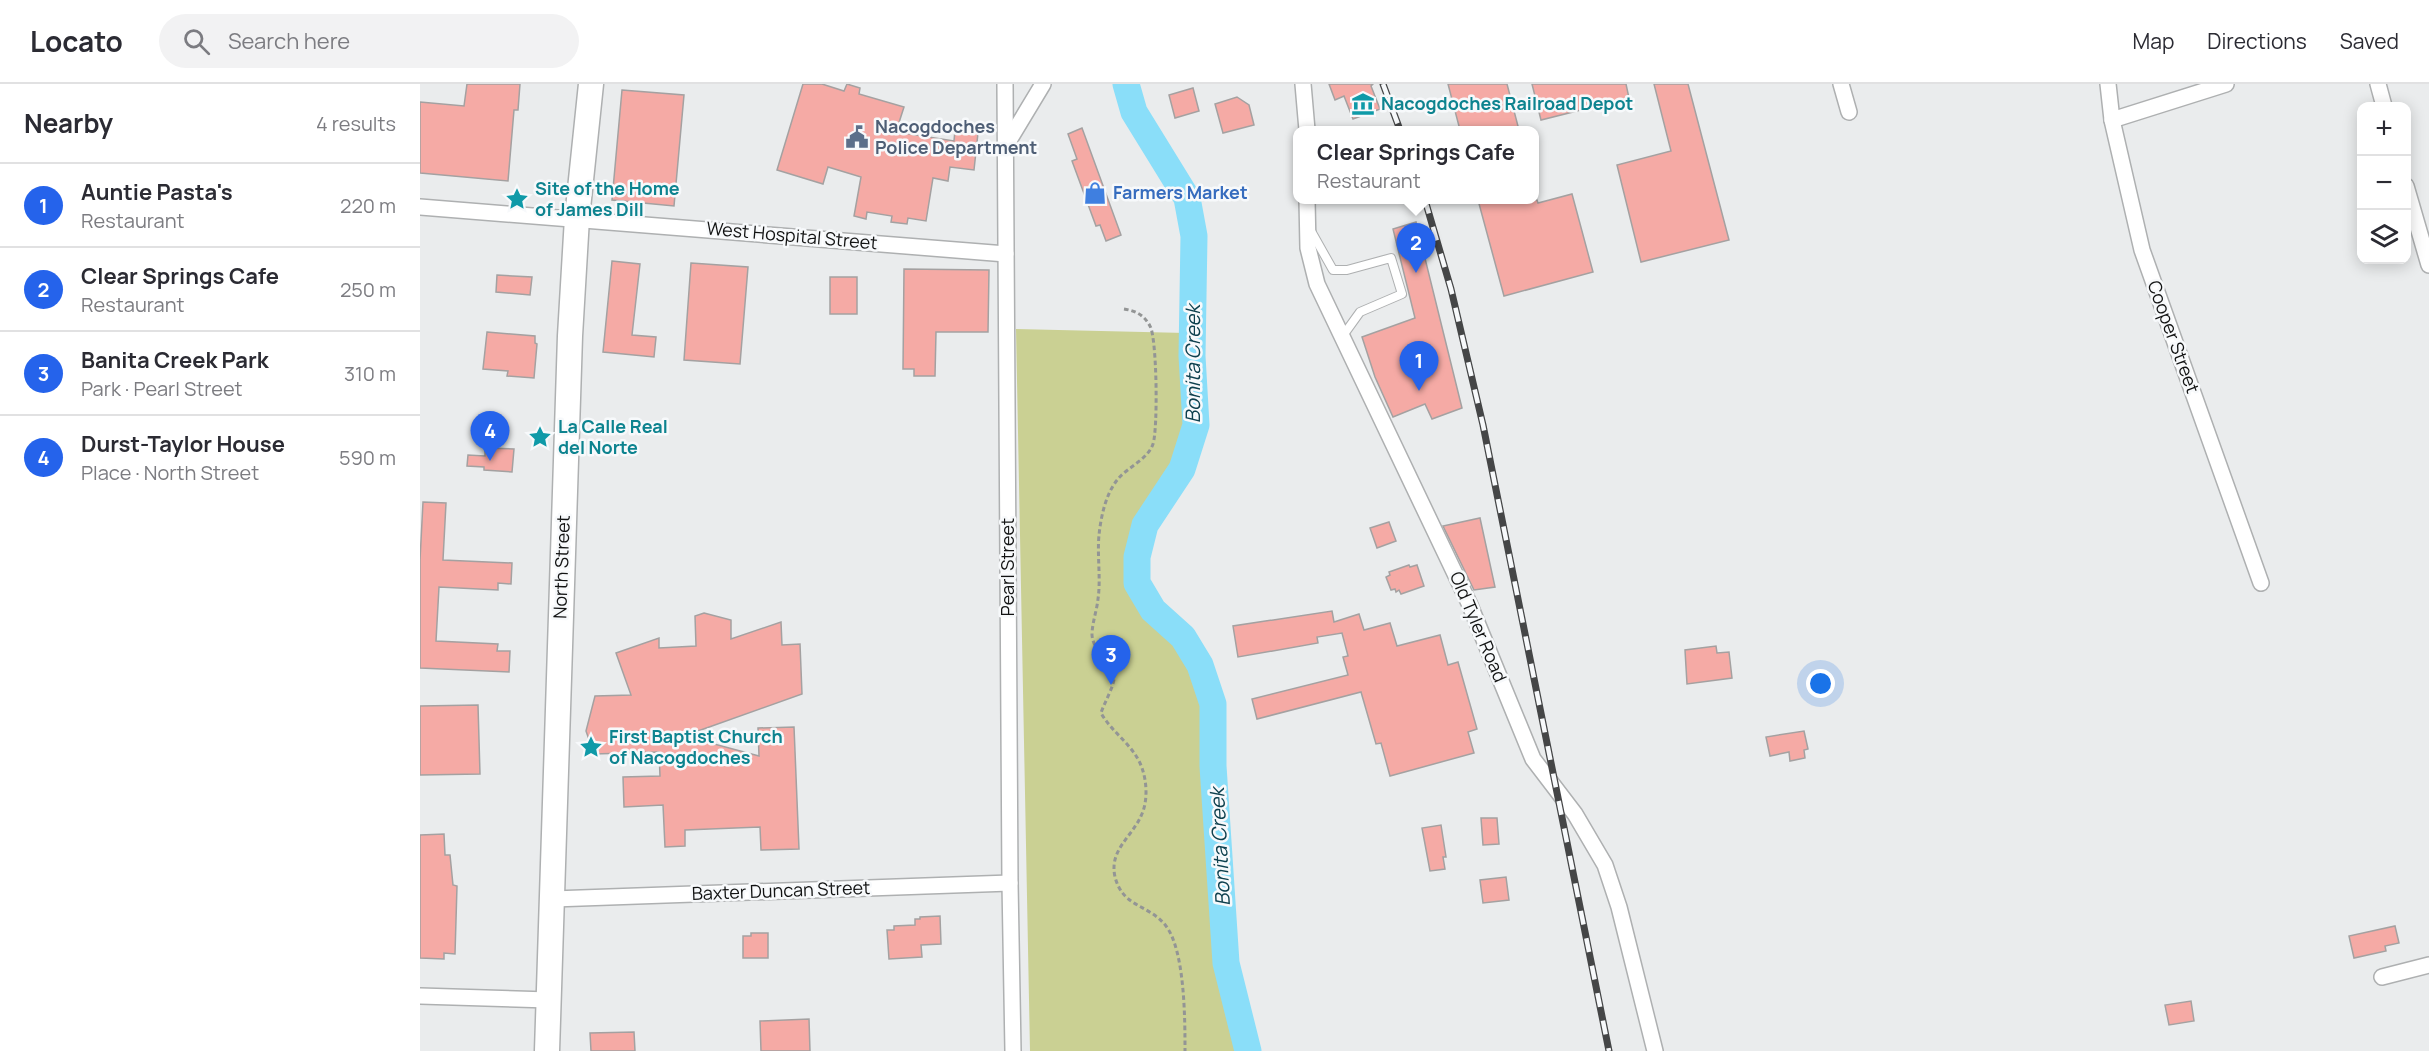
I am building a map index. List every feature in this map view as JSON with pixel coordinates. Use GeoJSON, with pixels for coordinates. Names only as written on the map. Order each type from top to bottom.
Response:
{"type":"FeatureCollection","features":[{"type":"Feature","properties":{"kind":"main road","name":"North Street"},"geometry":{"type":"LineString","coordinates":[[547,1051],[565,458],[577,218],[591,84]]}},
{"type":"Feature","properties":{"kind":"street","name":"Pearl Street"},"geometry":{"type":"LineString","coordinates":[[1005,84],[1013,1051]]}},
{"type":"Feature","properties":{"kind":"street"},"geometry":{"type":"LineString","coordinates":[[1005,147],[1043,84]]}},
{"type":"Feature","properties":{"kind":"street"},"geometry":{"type":"LineString","coordinates":[[1303,84],[1307,126]]}},
{"type":"Feature","properties":{"kind":"street"},"geometry":{"type":"LineString","coordinates":[[1841,84],[1848,112]]}},
{"type":"Feature","properties":{"kind":"street","name":"Cooper Street"},"geometry":{"type":"LineString","coordinates":[[2108,84],[2112,120],[2142,250],[2261,583]]}},
{"type":"Feature","properties":{"kind":"street"},"geometry":{"type":"LineString","coordinates":[[2112,120],[2226,84]]}},
{"type":"Feature","properties":{"kind":"street"},"geometry":{"type":"LineString","coordinates":[[2378,84],[2383,102]]}},
{"type":"Feature","properties":{"kind":"street"},"geometry":{"type":"LineString","coordinates":[[2411,203],[2429,265]]}},
{"type":"Feature","properties":{"kind":"street","name":"Old Tyler Road"},"geometry":{"type":"LineString","coordinates":[[1307,204],[1308,248],[1316,281],[1470,603],[1533,759],[1575,813],[1605,865],[1619,907],[1655,1051]]}},
{"type":"Feature","properties":{"kind":"street","name":"West Hospital Street"},"geometry":{"type":"LineString","coordinates":[[420,207],[1006,254]]}},
{"type":"Feature","properties":{"kind":"street","name":"Baxter Duncan Street"},"geometry":{"type":"LineString","coordinates":[[553,899],[1010,883]]}},
{"type":"Feature","properties":{"kind":"street"},"geometry":{"type":"LineString","coordinates":[[2382,977],[2429,964]]}},
{"type":"Feature","properties":{"kind":"street"},"geometry":{"type":"LineString","coordinates":[[420,996],[549,1000]]}},
{"type":"Feature","properties":{"kind":"lane"},"geometry":{"type":"LineString","coordinates":[[1307,225],[1333,270],[1347,270],[1391,258],[1402,294],[1360,312],[1342,336]]}},
{"type":"Feature","properties":{"kind":"path"},"geometry":{"type":"LineString","coordinates":[[1124,309],[1135,311],[1144,317],[1152,328],[1156,428],[1150,450],[1118,479],[1108,494],[1099,533],[1099,597],[1092,636],[1097,650],[1114,674],[1113,684],[1101,713],[1106,722],[1130,746],[1141,765],[1147,784],[1141,816],[1120,844],[1115,857],[1114,873],[1119,891],[1166,926],[1173,940],[1184,994],[1185,1051]]}},
{"type":"Feature","properties":{"kind":"green space"},"geometry":{"type":"Polygon","coordinates":[[[1016,329],[1186,333],[1193,426],[1179,468],[1142,522],[1133,556],[1133,584],[1149,613],[1179,643],[1194,666],[1206,704],[1219,965],[1243,1051],[1030,1051],[1016,329]]]}},
{"type":"Feature","properties":{"kind":"building"},"geometry":{"type":"Polygon","coordinates":[[[467,84],[520,84],[518,110],[514,110],[508,181],[420,173],[420,102],[464,106],[467,84]]]}},
{"type":"Feature","properties":{"kind":"building","name":"Nacogdoches Police Department"},"geometry":{"type":"Polygon","coordinates":[[[803,84],[822,84],[844,91],[847,84],[860,88],[859,94],[904,107],[896,132],[954,141],[955,130],[978,133],[974,170],[950,167],[948,181],[933,178],[926,221],[908,218],[907,224],[891,222],[892,216],[867,212],[866,219],[854,216],[861,177],[828,167],[823,184],[777,170],[803,84]]]}},
{"type":"Feature","properties":{"kind":"building","name":"Nacogdoches Railroad Depot"},"geometry":{"type":"Polygon","coordinates":[[[1329,84],[1373,84],[1371,86],[1380,109],[1353,119],[1344,96],[1335,100],[1329,84]]]}},
{"type":"Feature","properties":{"kind":"building"},"geometry":{"type":"Polygon","coordinates":[[[1448,84],[1507,84],[1518,126],[1459,126],[1448,84]]]}},
{"type":"Feature","properties":{"kind":"building"},"geometry":{"type":"Polygon","coordinates":[[[1532,84],[1626,84],[1629,98],[1541,120],[1532,84]]]}},
{"type":"Feature","properties":{"kind":"building"},"geometry":{"type":"Polygon","coordinates":[[[1654,84],[1688,84],[1729,240],[1641,262],[1617,165],[1671,151],[1654,84]]]}},
{"type":"Feature","properties":{"kind":"building"},"geometry":{"type":"Polygon","coordinates":[[[1193,88],[1199,111],[1175,118],[1169,95],[1193,88]]]}},
{"type":"Feature","properties":{"kind":"building"},"geometry":{"type":"Polygon","coordinates":[[[622,90],[684,95],[674,206],[612,200],[622,90]]]}},
{"type":"Feature","properties":{"kind":"building"},"geometry":{"type":"Polygon","coordinates":[[[1237,97],[1249,105],[1254,125],[1223,133],[1215,104],[1237,97]]]}},
{"type":"Feature","properties":{"kind":"building","name":"Farmers Market"},"geometry":{"type":"Polygon","coordinates":[[[1082,128],[1121,235],[1106,241],[1100,225],[1096,226],[1072,161],[1077,159],[1068,134],[1082,128]]]}},
{"type":"Feature","properties":{"kind":"building"},"geometry":{"type":"Polygon","coordinates":[[[1572,194],[1593,272],[1504,296],[1479,204],[1539,203],[1572,194]]]}},
{"type":"Feature","properties":{"kind":"building"},"geometry":{"type":"Polygon","coordinates":[[[1416,222],[1462,408],[1432,419],[1425,404],[1393,417],[1375,377],[1362,337],[1415,318],[1393,229],[1416,222]]]}},
{"type":"Feature","properties":{"kind":"building"},"geometry":{"type":"Polygon","coordinates":[[[612,261],[640,264],[632,335],[656,337],[654,357],[603,352],[612,261]]]}},
{"type":"Feature","properties":{"kind":"building"},"geometry":{"type":"Polygon","coordinates":[[[691,263],[748,267],[740,364],[684,360],[691,263]]]}},
{"type":"Feature","properties":{"kind":"building"},"geometry":{"type":"Polygon","coordinates":[[[904,269],[989,270],[988,332],[936,332],[935,376],[914,376],[914,369],[903,369],[904,269]]]}},
{"type":"Feature","properties":{"kind":"building"},"geometry":{"type":"Polygon","coordinates":[[[497,275],[532,277],[530,295],[496,292],[497,275]]]}},
{"type":"Feature","properties":{"kind":"building"},"geometry":{"type":"Polygon","coordinates":[[[830,277],[857,277],[857,314],[830,314],[830,277]]]}},
{"type":"Feature","properties":{"kind":"building"},"geometry":{"type":"Polygon","coordinates":[[[487,332],[535,336],[537,344],[534,378],[507,376],[508,371],[483,369],[487,332]]]}},
{"type":"Feature","properties":{"kind":"building"},"geometry":{"type":"Polygon","coordinates":[[[485,448],[514,449],[512,472],[467,466],[468,455],[485,456],[485,448]]]}},
{"type":"Feature","properties":{"kind":"building"},"geometry":{"type":"Polygon","coordinates":[[[423,502],[446,503],[443,560],[512,563],[511,584],[498,583],[498,590],[439,587],[436,641],[498,644],[497,651],[510,651],[509,672],[420,668],[420,560],[423,502]]]}},
{"type":"Feature","properties":{"kind":"building"},"geometry":{"type":"Polygon","coordinates":[[[1480,518],[1495,587],[1474,590],[1443,526],[1480,518]]]}},
{"type":"Feature","properties":{"kind":"building"},"geometry":{"type":"Polygon","coordinates":[[[1389,522],[1396,541],[1377,548],[1370,528],[1389,522]]]}},
{"type":"Feature","properties":{"kind":"building"},"geometry":{"type":"Polygon","coordinates":[[[1409,565],[1410,567],[1417,565],[1424,586],[1401,594],[1399,590],[1396,592],[1395,589],[1391,590],[1386,577],[1390,575],[1389,572],[1409,565]]]}},
{"type":"Feature","properties":{"kind":"building"},"geometry":{"type":"Polygon","coordinates":[[[1332,611],[1334,622],[1359,614],[1364,630],[1390,623],[1397,646],[1440,635],[1448,665],[1458,662],[1477,729],[1468,732],[1474,753],[1390,776],[1381,743],[1376,744],[1361,692],[1257,719],[1252,699],[1348,675],[1343,657],[1348,656],[1342,633],[1317,637],[1318,643],[1238,657],[1233,626],[1332,611]]]}},
{"type":"Feature","properties":{"kind":"building"},"geometry":{"type":"Polygon","coordinates":[[[704,613],[731,620],[731,639],[781,622],[782,645],[800,644],[802,694],[684,736],[759,756],[758,728],[794,727],[799,849],[761,850],[760,827],[685,830],[685,846],[665,847],[663,805],[624,807],[623,777],[660,776],[659,752],[594,754],[586,731],[595,696],[631,695],[616,653],[659,638],[659,648],[696,646],[695,616],[704,613]]]}},
{"type":"Feature","properties":{"kind":"building"},"geometry":{"type":"Polygon","coordinates":[[[1716,646],[1717,653],[1729,652],[1732,678],[1687,684],[1685,650],[1716,646]]]}},
{"type":"Feature","properties":{"kind":"building"},"geometry":{"type":"Polygon","coordinates":[[[478,705],[480,774],[420,775],[420,706],[478,705]]]}},
{"type":"Feature","properties":{"kind":"building"},"geometry":{"type":"Polygon","coordinates":[[[1804,731],[1808,749],[1804,750],[1805,758],[1790,761],[1789,752],[1770,756],[1766,737],[1804,731]]]}},
{"type":"Feature","properties":{"kind":"building"},"geometry":{"type":"Polygon","coordinates":[[[1481,818],[1497,818],[1499,844],[1483,845],[1481,818]]]}},
{"type":"Feature","properties":{"kind":"building"},"geometry":{"type":"Polygon","coordinates":[[[1441,825],[1446,857],[1443,857],[1445,869],[1430,871],[1422,828],[1441,825]]]}},
{"type":"Feature","properties":{"kind":"building"},"geometry":{"type":"Polygon","coordinates":[[[444,834],[445,855],[450,855],[453,885],[457,886],[455,954],[444,953],[444,959],[420,958],[420,835],[444,834]]]}},
{"type":"Feature","properties":{"kind":"building"},"geometry":{"type":"Polygon","coordinates":[[[1506,877],[1509,900],[1483,903],[1480,880],[1506,877]]]}},
{"type":"Feature","properties":{"kind":"building"},"geometry":{"type":"Polygon","coordinates":[[[940,916],[941,944],[921,945],[922,957],[889,959],[887,930],[894,930],[894,926],[915,925],[915,919],[920,919],[920,917],[940,916]]]}},
{"type":"Feature","properties":{"kind":"building"},"geometry":{"type":"Polygon","coordinates":[[[2395,926],[2399,943],[2385,946],[2386,951],[2354,958],[2349,936],[2395,926]]]}},
{"type":"Feature","properties":{"kind":"building"},"geometry":{"type":"Polygon","coordinates":[[[751,933],[768,933],[768,958],[743,958],[743,936],[751,936],[751,933]]]}},
{"type":"Feature","properties":{"kind":"building"},"geometry":{"type":"Polygon","coordinates":[[[2191,1001],[2194,1021],[2169,1025],[2165,1005],[2191,1001]]]}},
{"type":"Feature","properties":{"kind":"building"},"geometry":{"type":"Polygon","coordinates":[[[809,1019],[810,1051],[761,1051],[760,1021],[809,1019]]]}},
{"type":"Feature","properties":{"kind":"building"},"geometry":{"type":"Polygon","coordinates":[[[634,1032],[635,1051],[591,1051],[590,1033],[634,1032]]]}},
{"type":"Feature","properties":{"kind":"waterway","name":"Bonita Creek"},"geometry":{"type":"LineString","coordinates":[[1126,84],[1134,112],[1187,198],[1194,236],[1192,356],[1196,425],[1182,469],[1145,525],[1137,557],[1137,583],[1153,610],[1183,637],[1200,665],[1213,704],[1213,766],[1226,963],[1248,1051]]}},
{"type":"Feature","properties":{"kind":"railway"},"geometry":{"type":"LineString","coordinates":[[1383,84],[1399,126]]}},
{"type":"Feature","properties":{"kind":"railway"},"geometry":{"type":"LineString","coordinates":[[1426,204],[1451,289],[1483,425],[1609,1051]]}},
{"type":"Feature","properties":{"kind":"place","name":"Nacogdoches Railroad Depot"},"geometry":{"type":"Point","coordinates":[1363,104]}},
{"type":"Feature","properties":{"kind":"place","name":"Nacogdoches Police Department"},"geometry":{"type":"Point","coordinates":[857,137]}},
{"type":"Feature","properties":{"kind":"place","name":"Farmers Market"},"geometry":{"type":"Point","coordinates":[1095,193]}},
{"type":"Feature","properties":{"kind":"place","name":"Site of the Home of James Dill"},"geometry":{"type":"Point","coordinates":[517,199]}},
{"type":"Feature","properties":{"kind":"place","name":"Clear Springs Cafe"},"geometry":{"type":"Point","coordinates":[1416,273]}},
{"type":"Feature","properties":{"kind":"place","name":"Auntie Pasta's"},"geometry":{"type":"Point","coordinates":[1419,391]}},
{"type":"Feature","properties":{"kind":"place","name":"La Calle Real del Norte"},"geometry":{"type":"Point","coordinates":[540,437]}},
{"type":"Feature","properties":{"kind":"place","name":"Durst-Taylor House"},"geometry":{"type":"Point","coordinates":[490,461]}},
{"type":"Feature","properties":{"kind":"place","name":"Banita Creek Park"},"geometry":{"type":"Point","coordinates":[1111,685]}},
{"type":"Feature","properties":{"kind":"place","name":"First Baptist Church of Nacogdoches"},"geometry":{"type":"Point","coordinates":[591,747]}}]}
